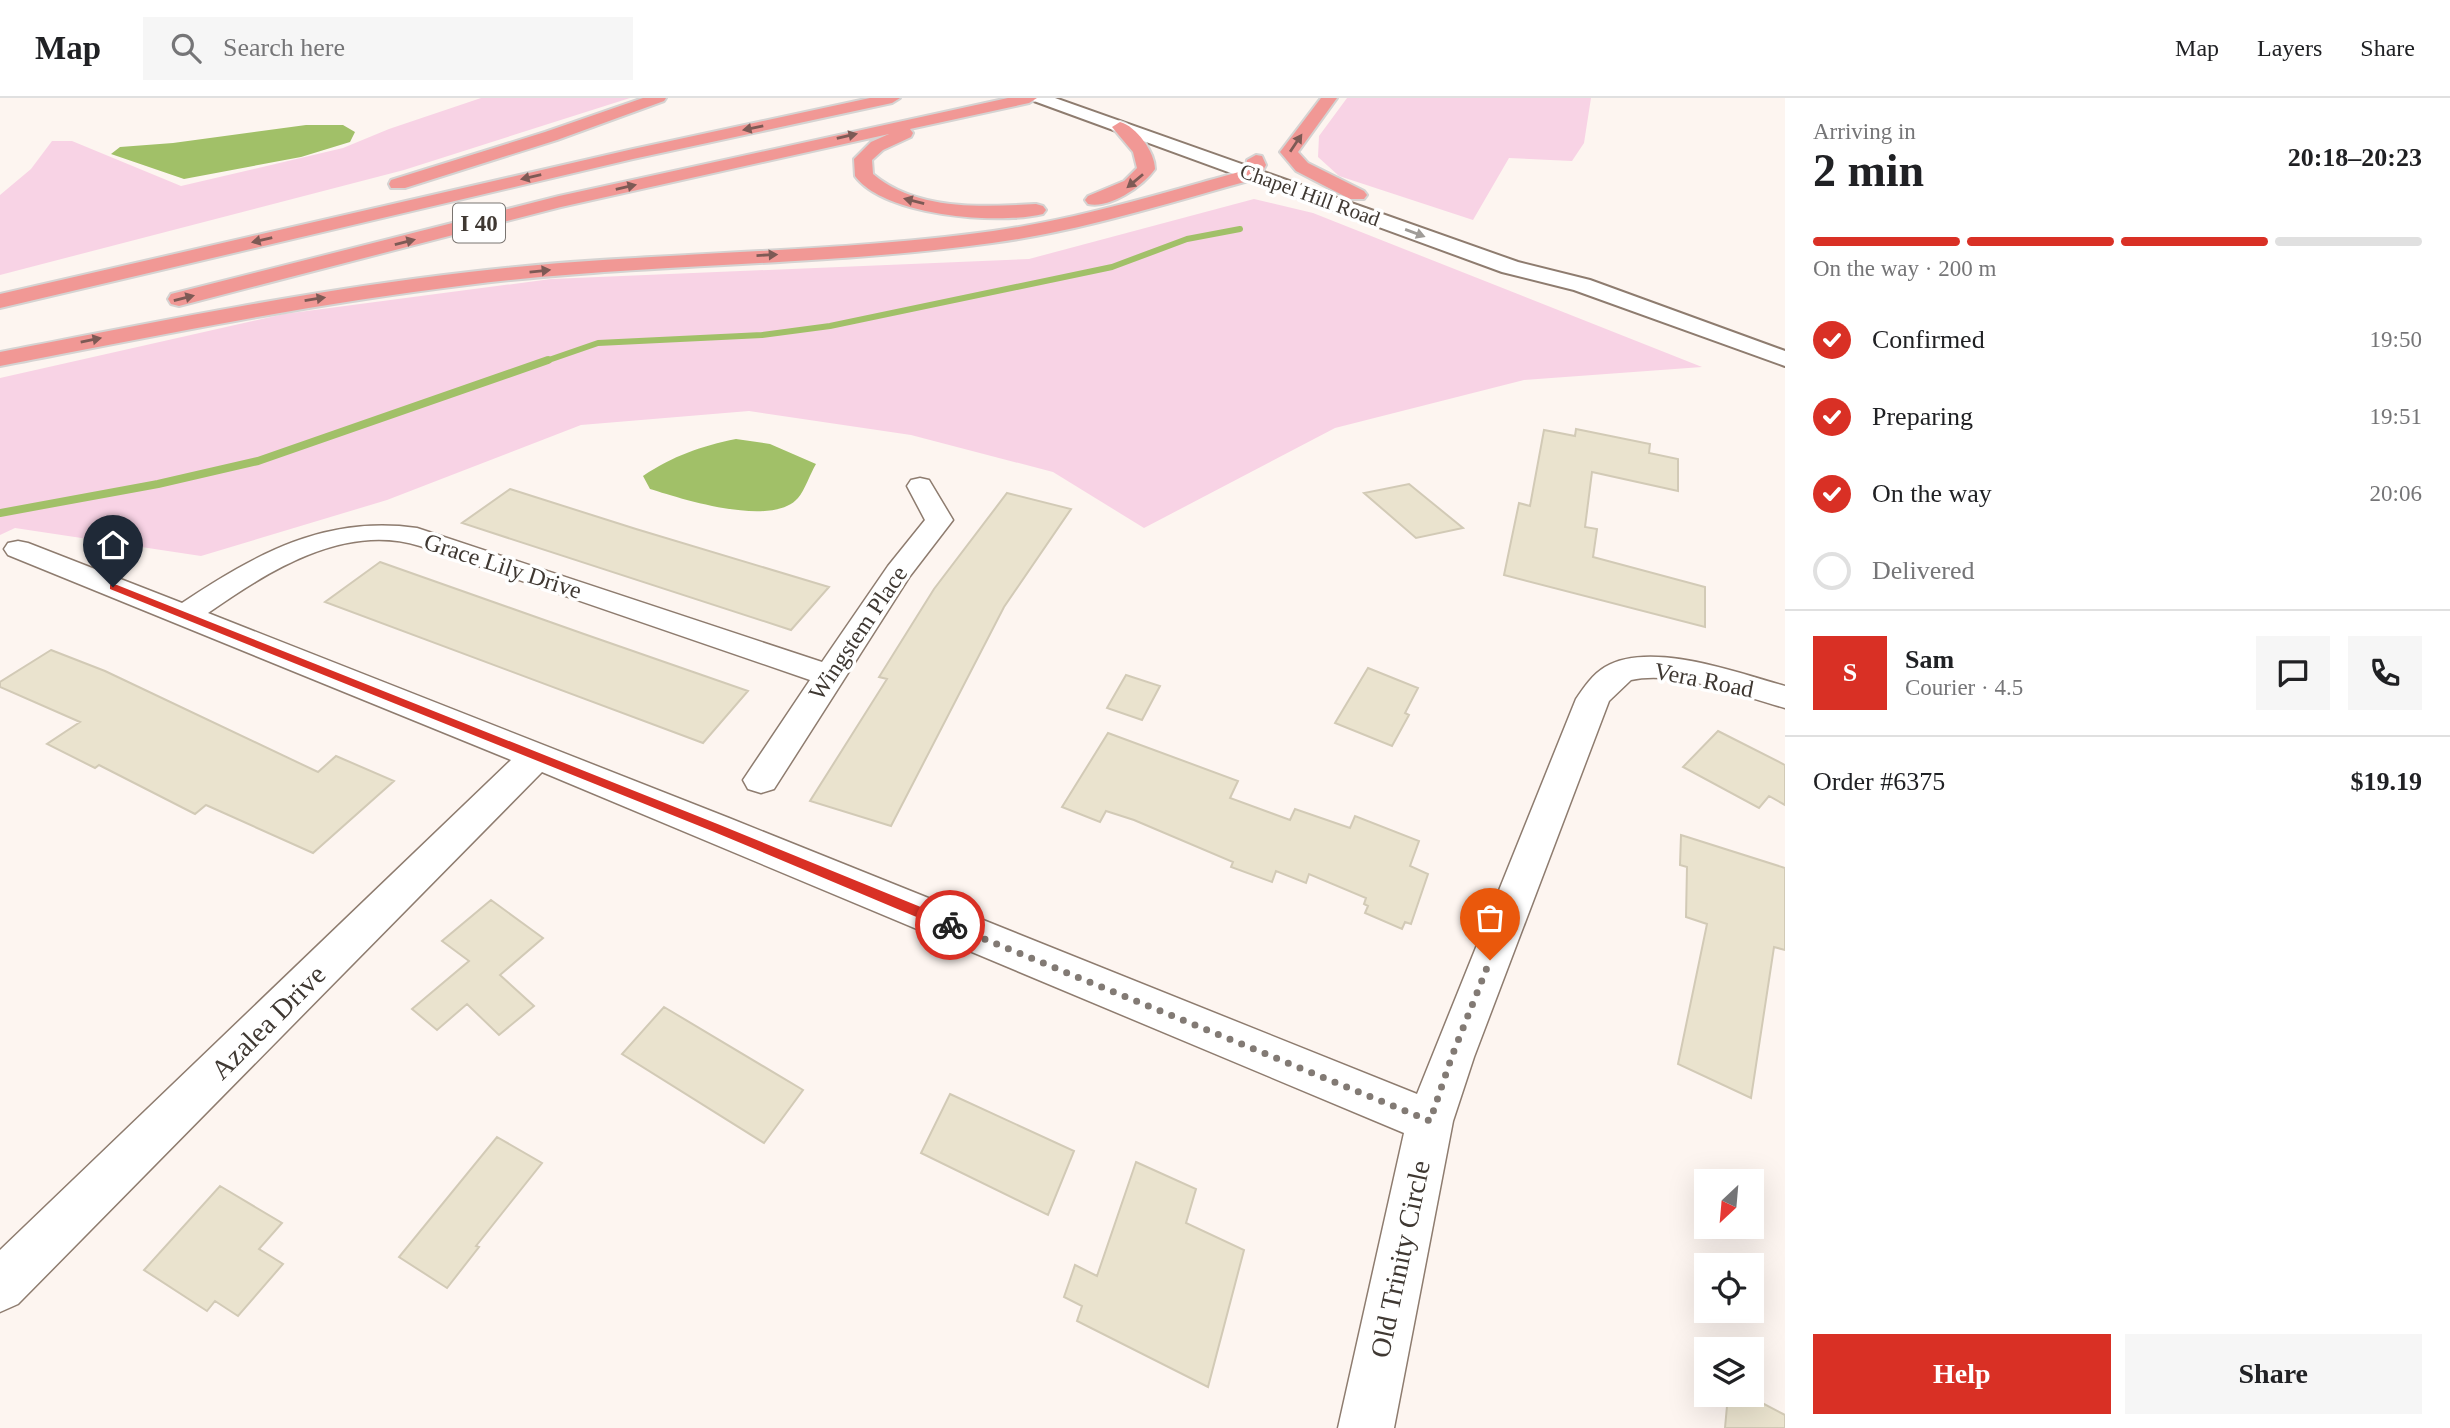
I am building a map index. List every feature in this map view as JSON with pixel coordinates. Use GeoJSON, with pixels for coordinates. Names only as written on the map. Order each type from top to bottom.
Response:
{"type":"FeatureCollection","features":[{"type":"Feature","properties":{"kind":"highway"},"geometry":{"type":"LineString","coordinates":[[379,190],[539,140],[658,98]]}},
{"type":"Feature","properties":{"kind":"highway","name":"I 40"},"geometry":{"type":"LineString","coordinates":[[0,301],[619,157],[892,98]]}},
{"type":"Feature","properties":{"kind":"highway","name":"I 40"},"geometry":{"type":"LineString","coordinates":[[155,305],[559,202],[1029,98]]}},
{"type":"Feature","properties":{"kind":"highway"},"geometry":{"type":"LineString","coordinates":[[1328,98],[1289,152],[1302,167],[1357,195]]}},
{"type":"Feature","properties":{"kind":"highway"},"geometry":{"type":"LineString","coordinates":[[962,112],[877,146],[863,159],[864,176],[875,186],[895,196],[946,208],[1008,211],[1074,205],[1121,191],[1143,174],[1148,164],[1147,158],[1120,127]]}},
{"type":"Feature","properties":{"kind":"highway"},"geometry":{"type":"LineString","coordinates":[[0,359],[268,307],[469,278],[593,266],[876,249],[993,237],[1081,220],[1255,167]]}},
{"type":"Feature","properties":{"kind":"highway"},"geometry":{"type":"LineString","coordinates":[[0,295],[309,210]]}},
{"type":"Feature","properties":{"kind":"highway"},"geometry":{"type":"LineString","coordinates":[[0,347],[101,319]]}},
{"type":"Feature","properties":{"kind":"main road","name":"Chapel Hill Road"},"geometry":{"type":"LineString","coordinates":[[1040,98],[1086,104],[1510,267],[1582,285],[1785,359]]}},
{"type":"Feature","properties":{"kind":"main road","name":"Chapel Hill Road"},"geometry":{"type":"LineString","coordinates":[[1086,104],[1120,127],[1357,195],[1532,257],[1582,285]]}},
{"type":"Feature","properties":{"kind":"street","name":"Wingstem Place"},"geometry":{"type":"LineString","coordinates":[[761,780],[898,572],[939,520],[920,486]]}},
{"type":"Feature","properties":{"kind":"street","name":"Grace Lily Drive"},"geometry":{"type":"LineString","coordinates":[[185,615],[244,576],[297,550],[337,538],[368,533],[392,533],[416,536],[469,553],[828,675]]}},
{"type":"Feature","properties":{"kind":"street"},"geometry":{"type":"LineString","coordinates":[[18,549],[537,756],[1430,1121]]}},
{"type":"Feature","properties":{"kind":"street","name":"Vera Road"},"geometry":{"type":"LineString","coordinates":[[1622,671],[1650,668],[1686,672],[1785,697]]}},
{"type":"Feature","properties":{"kind":"street","name":"Old Trinity Circle"},"geometry":{"type":"LineString","coordinates":[[1366,1428],[1430,1121],[1452,1056],[1593,699],[1604,683],[1622,671]]}},
{"type":"Feature","properties":{"kind":"street","name":"Azalea Drive"},"geometry":{"type":"LineString","coordinates":[[0,1286],[537,756]]}},
{"type":"Feature","properties":{"kind":"shaded area"},"geometry":{"type":"Polygon","coordinates":[[[481,98],[630,98],[404,170],[0,275],[0,195],[31,169],[52,141],[72,141],[181,186],[343,148],[389,129],[481,98]]]}},
{"type":"Feature","properties":{"kind":"shaded area"},"geometry":{"type":"Polygon","coordinates":[[[1347,98],[1591,98],[1584,143],[1572,161],[1509,158],[1473,220],[1339,176],[1318,157],[1319,136],[1347,98]]]}},
{"type":"Feature","properties":{"kind":"shaded area"},"geometry":{"type":"Polygon","coordinates":[[[306,125],[343,125],[355,132],[350,142],[301,157],[184,179],[111,154],[120,147],[173,143],[306,125]]]}},
{"type":"Feature","properties":{"kind":"shaded area"},"geometry":{"type":"Polygon","coordinates":[[[1254,199],[1313,213],[1702,367],[1524,380],[1335,428],[1144,528],[1053,472],[911,435],[749,411],[581,425],[387,500],[201,556],[15,528],[0,535],[0,378],[284,314],[551,279],[1029,259],[1254,199]]]}},
{"type":"Feature","properties":{"kind":"shaded area"},"geometry":{"type":"Polygon","coordinates":[[[736,439],[770,444],[816,464],[798,498],[785,507],[768,511],[726,508],[650,489],[643,476],[688,453],[736,439]]]}},
{"type":"Feature","properties":{"kind":"building"},"geometry":{"type":"Polygon","coordinates":[[[1576,429],[1650,444],[1649,453],[1678,459],[1678,491],[1592,472],[1585,527],[1597,529],[1593,557],[1705,587],[1705,627],[1504,575],[1519,503],[1530,506],[1544,430],[1575,436],[1576,429]]]}},
{"type":"Feature","properties":{"kind":"building"},"geometry":{"type":"Polygon","coordinates":[[[1409,484],[1463,528],[1416,538],[1364,493],[1409,484]]]}},
{"type":"Feature","properties":{"kind":"building"},"geometry":{"type":"Polygon","coordinates":[[[510,489],[829,587],[791,630],[462,523],[510,489]]]}},
{"type":"Feature","properties":{"kind":"building"},"geometry":{"type":"Polygon","coordinates":[[[1007,493],[1071,509],[1004,607],[891,826],[810,801],[887,679],[879,677],[934,589],[1007,493]]]}},
{"type":"Feature","properties":{"kind":"building"},"geometry":{"type":"Polygon","coordinates":[[[380,562],[748,691],[703,743],[325,602],[380,562]]]}},
{"type":"Feature","properties":{"kind":"building"},"geometry":{"type":"Polygon","coordinates":[[[51,650],[105,671],[318,772],[336,756],[394,781],[313,853],[206,805],[195,814],[99,765],[95,768],[47,744],[80,722],[0,687],[0,682],[51,650]]]}},
{"type":"Feature","properties":{"kind":"building"},"geometry":{"type":"Polygon","coordinates":[[[1368,668],[1418,688],[1405,713],[1409,715],[1392,746],[1335,723],[1368,668]]]}},
{"type":"Feature","properties":{"kind":"building"},"geometry":{"type":"Polygon","coordinates":[[[1126,675],[1160,686],[1142,720],[1107,708],[1126,675]]]}},
{"type":"Feature","properties":{"kind":"building"},"geometry":{"type":"Polygon","coordinates":[[[1718,731],[1785,765],[1785,805],[1769,796],[1759,808],[1683,767],[1718,731]]]}},
{"type":"Feature","properties":{"kind":"building"},"geometry":{"type":"Polygon","coordinates":[[[1108,733],[1238,781],[1230,798],[1290,820],[1295,809],[1350,828],[1355,816],[1419,841],[1410,866],[1428,874],[1411,924],[1405,922],[1402,929],[1365,913],[1368,906],[1364,904],[1366,898],[1309,874],[1306,883],[1276,871],[1272,882],[1231,867],[1233,862],[1134,820],[1106,811],[1100,822],[1062,807],[1108,733]]]}},
{"type":"Feature","properties":{"kind":"building"},"geometry":{"type":"Polygon","coordinates":[[[1681,835],[1785,868],[1785,950],[1774,947],[1751,1098],[1678,1064],[1707,924],[1686,917],[1687,867],[1680,865],[1681,835]]]}},
{"type":"Feature","properties":{"kind":"building"},"geometry":{"type":"Polygon","coordinates":[[[491,900],[543,938],[500,975],[534,1006],[499,1035],[467,1004],[437,1030],[412,1009],[469,961],[442,941],[491,900]]]}},
{"type":"Feature","properties":{"kind":"building"},"geometry":{"type":"Polygon","coordinates":[[[664,1007],[803,1090],[764,1143],[622,1054],[664,1007]]]}},
{"type":"Feature","properties":{"kind":"building"},"geometry":{"type":"Polygon","coordinates":[[[950,1094],[1074,1151],[1048,1215],[921,1153],[950,1094]]]}},
{"type":"Feature","properties":{"kind":"building"},"geometry":{"type":"Polygon","coordinates":[[[497,1137],[542,1163],[476,1246],[479,1247],[447,1288],[399,1257],[497,1137]]]}},
{"type":"Feature","properties":{"kind":"building"},"geometry":{"type":"Polygon","coordinates":[[[1136,1162],[1196,1189],[1186,1223],[1244,1250],[1208,1387],[1077,1321],[1082,1306],[1064,1297],[1075,1265],[1097,1276],[1136,1162]]]}},
{"type":"Feature","properties":{"kind":"building"},"geometry":{"type":"Polygon","coordinates":[[[220,1186],[282,1223],[259,1249],[283,1264],[238,1316],[215,1301],[207,1311],[144,1270],[220,1186]]]}},
{"type":"Feature","properties":{"kind":"building"},"geometry":{"type":"Polygon","coordinates":[[[1764,1404],[1785,1415],[1785,1428],[1725,1428],[1727,1407],[1764,1407],[1764,1404]]]}},
{"type":"Feature","properties":{"kind":"waterway"},"geometry":{"type":"LineString","coordinates":[[543,362],[598,343],[762,335],[830,326],[1112,267],[1187,239],[1240,229]]}},
{"type":"Feature","properties":{"kind":"waterway"},"geometry":{"type":"LineString","coordinates":[[0,513],[158,484],[258,461],[548,360]]}},
{"type":"Feature","properties":{"kind":"way so far"},"geometry":{"type":"LineString","coordinates":[[950,925],[1430,1121],[1490,960]]}},
{"type":"Feature","properties":{"kind":"route"},"geometry":{"type":"LineString","coordinates":[[113,587],[716,828],[950,925]]}}]}
